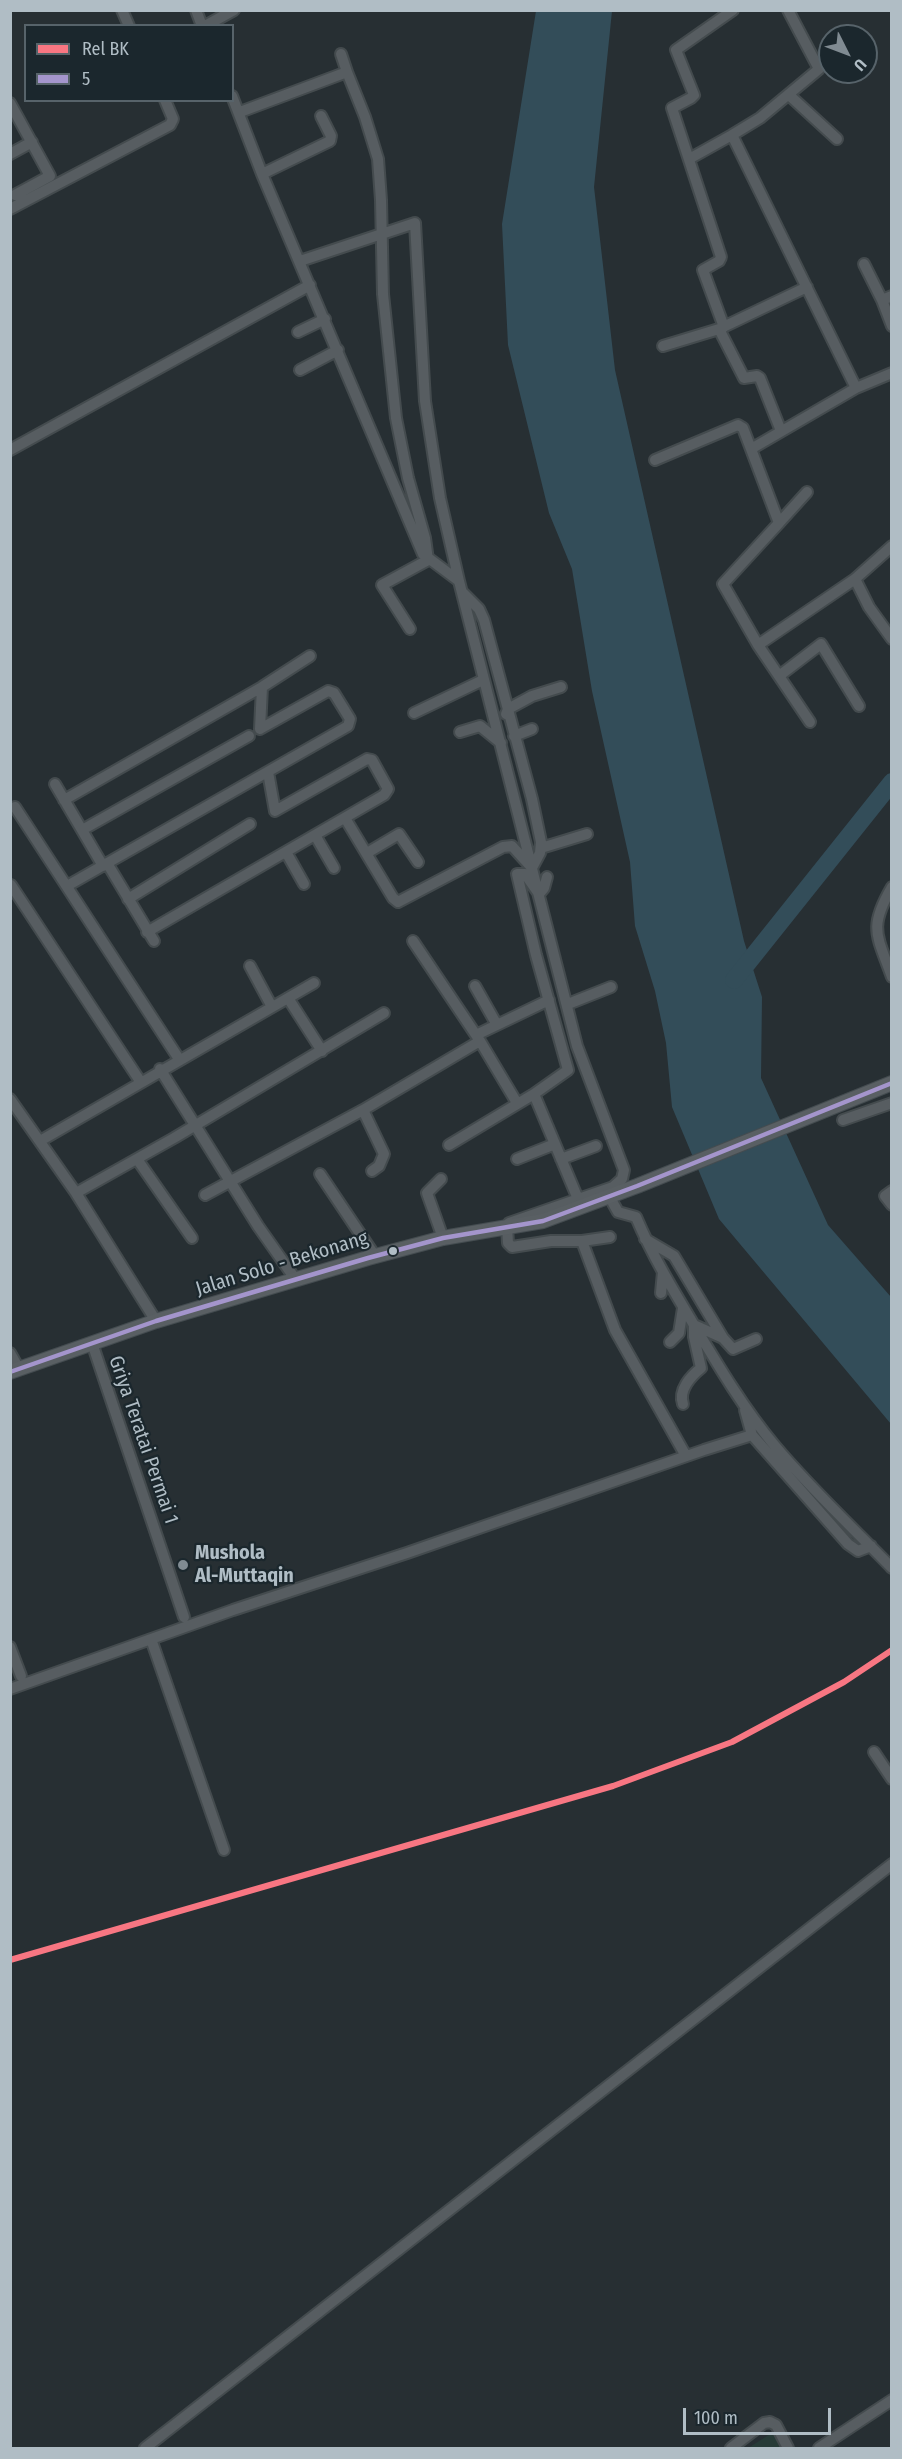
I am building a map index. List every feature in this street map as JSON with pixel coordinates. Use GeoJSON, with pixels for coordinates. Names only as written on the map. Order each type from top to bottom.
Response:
{"type":"FeatureCollection","features":[{"type":"Feature","properties":{"kind":"main road","name":"Jalan Solo - Bekonang"},"geometry":{"type":"LineString","coordinates":[[15,1370],[156,1321],[375,1256],[443,1238],[543,1221],[637,1186],[891,1083]]}},
{"type":"Feature","properties":{"kind":"street"},"geometry":{"type":"LineString","coordinates":[[122,10],[128,24]]}},
{"type":"Feature","properties":{"kind":"street"},"geometry":{"type":"LineString","coordinates":[[202,24],[234,10]]}},
{"type":"Feature","properties":{"kind":"street"},"geometry":{"type":"LineString","coordinates":[[733,10],[676,50],[694,91],[691,98],[672,108],[721,259],[703,270],[721,328],[744,378],[757,376],[760,378],[781,431]]}},
{"type":"Feature","properties":{"kind":"street"},"geometry":{"type":"LineString","coordinates":[[689,159],[760,118],[819,69],[788,10]]}},
{"type":"Feature","properties":{"kind":"street"},"geometry":{"type":"LineString","coordinates":[[341,54],[366,117],[376,153],[381,200],[387,344],[396,418],[408,478],[431,562]]}},
{"type":"Feature","properties":{"kind":"street"},"geometry":{"type":"LineString","coordinates":[[240,112],[347,72]]}},
{"type":"Feature","properties":{"kind":"street"},"geometry":{"type":"LineString","coordinates":[[789,95],[837,139]]}},
{"type":"Feature","properties":{"kind":"street"},"geometry":{"type":"LineString","coordinates":[[234,100],[262,174],[411,527],[431,562],[459,581]]}},
{"type":"Feature","properties":{"kind":"street"},"geometry":{"type":"LineString","coordinates":[[10,209],[170,125],[173,119],[166,102]]}},
{"type":"Feature","properties":{"kind":"street"},"geometry":{"type":"LineString","coordinates":[[11,104],[50,176],[15,195]]}},
{"type":"Feature","properties":{"kind":"street"},"geometry":{"type":"LineString","coordinates":[[262,174],[328,143],[332,139],[321,116]]}},
{"type":"Feature","properties":{"kind":"street"},"geometry":{"type":"LineString","coordinates":[[732,135],[856,388]]}},
{"type":"Feature","properties":{"kind":"street"},"geometry":{"type":"LineString","coordinates":[[10,154],[32,142]]}},
{"type":"Feature","properties":{"kind":"street"},"geometry":{"type":"LineString","coordinates":[[300,261],[415,223],[425,401],[440,498],[483,680],[500,738],[578,1046],[624,1170],[619,1184],[492,1230]]}},
{"type":"Feature","properties":{"kind":"street"},"geometry":{"type":"LineString","coordinates":[[864,264],[887,298],[891,326]]}},
{"type":"Feature","properties":{"kind":"street"},"geometry":{"type":"LineString","coordinates":[[10,450],[310,285]]}},
{"type":"Feature","properties":{"kind":"street"},"geometry":{"type":"LineString","coordinates":[[663,346],[721,328],[807,287]]}},
{"type":"Feature","properties":{"kind":"street"},"geometry":{"type":"LineString","coordinates":[[298,332],[324,319]]}},
{"type":"Feature","properties":{"kind":"street"},"geometry":{"type":"LineString","coordinates":[[300,370],[338,350]]}},
{"type":"Feature","properties":{"kind":"street"},"geometry":{"type":"LineString","coordinates":[[751,449],[856,388],[891,374]]}},
{"type":"Feature","properties":{"kind":"street"},"geometry":{"type":"LineString","coordinates":[[655,460],[738,425],[743,428],[779,523]]}},
{"type":"Feature","properties":{"kind":"street"},"geometry":{"type":"LineString","coordinates":[[807,492],[723,584],[758,645],[810,722]]}},
{"type":"Feature","properties":{"kind":"street"},"geometry":{"type":"LineString","coordinates":[[758,645],[855,579],[891,546]]}},
{"type":"Feature","properties":{"kind":"street"},"geometry":{"type":"LineString","coordinates":[[410,629],[382,585],[431,562]]}},
{"type":"Feature","properties":{"kind":"street"},"geometry":{"type":"LineString","coordinates":[[855,579],[869,607],[891,639]]}},
{"type":"Feature","properties":{"kind":"street"},"geometry":{"type":"LineString","coordinates":[[463,593],[479,609],[484,620],[532,799],[541,848],[532,868]]}},
{"type":"Feature","properties":{"kind":"street"},"geometry":{"type":"LineString","coordinates":[[779,676],[821,644],[859,706]]}},
{"type":"Feature","properties":{"kind":"street"},"geometry":{"type":"LineString","coordinates":[[64,800],[262,687],[310,656]]}},
{"type":"Feature","properties":{"kind":"street"},"geometry":{"type":"LineString","coordinates":[[414,713],[483,680]]}},
{"type":"Feature","properties":{"kind":"street"},"geometry":{"type":"LineString","coordinates":[[67,886],[348,726],[350,720],[334,693],[328,691],[260,729],[262,687]]}},
{"type":"Feature","properties":{"kind":"street"},"geometry":{"type":"LineString","coordinates":[[500,738],[507,709],[532,696],[561,687]]}},
{"type":"Feature","properties":{"kind":"street"},"geometry":{"type":"LineString","coordinates":[[460,732],[480,726],[500,738]]}},
{"type":"Feature","properties":{"kind":"street"},"geometry":{"type":"LineString","coordinates":[[514,736],[532,729]]}},
{"type":"Feature","properties":{"kind":"street"},"geometry":{"type":"LineString","coordinates":[[82,830],[249,736]]}},
{"type":"Feature","properties":{"kind":"street"},"geometry":{"type":"LineString","coordinates":[[55,784],[151,937],[286,852],[384,795],[388,789],[385,780],[370,759],[275,811],[268,772]]}},
{"type":"Feature","properties":{"kind":"street"},"geometry":{"type":"LineString","coordinates":[[15,807],[179,1059]]}},
{"type":"Feature","properties":{"kind":"street"},"geometry":{"type":"LineString","coordinates":[[345,818],[393,898],[398,902],[503,847],[512,846],[532,868]]}},
{"type":"Feature","properties":{"kind":"street"},"geometry":{"type":"LineString","coordinates":[[128,899],[250,824]]}},
{"type":"Feature","properties":{"kind":"street"},"geometry":{"type":"LineString","coordinates":[[367,854],[399,834],[418,862]]}},
{"type":"Feature","properties":{"kind":"street"},"geometry":{"type":"LineString","coordinates":[[541,848],[587,834]]}},
{"type":"Feature","properties":{"kind":"street"},"geometry":{"type":"LineString","coordinates":[[315,835],[334,868]]}},
{"type":"Feature","properties":{"kind":"street"},"geometry":{"type":"LineString","coordinates":[[286,852],[304,884]]}},
{"type":"Feature","properties":{"kind":"street"},"geometry":{"type":"LineString","coordinates":[[449,1144],[534,1094],[568,1070],[536,955],[518,873],[525,874],[539,894]]}},
{"type":"Feature","properties":{"kind":"street"},"geometry":{"type":"LineString","coordinates":[[539,894],[544,888],[547,877]]}},
{"type":"Feature","properties":{"kind":"street"},"geometry":{"type":"LineString","coordinates":[[10,885],[140,1081]]}},
{"type":"Feature","properties":{"kind":"street"},"geometry":{"type":"LineString","coordinates":[[891,887],[887,902],[875,925],[891,977]]}},
{"type":"Feature","properties":{"kind":"street"},"geometry":{"type":"LineString","coordinates":[[413,941],[478,1038],[517,1103]]}},
{"type":"Feature","properties":{"kind":"street"},"geometry":{"type":"LineString","coordinates":[[250,966],[272,1007]]}},
{"type":"Feature","properties":{"kind":"street"},"geometry":{"type":"LineString","coordinates":[[40,1140],[314,983]]}},
{"type":"Feature","properties":{"kind":"street"},"geometry":{"type":"LineString","coordinates":[[475,986],[497,1024]]}},
{"type":"Feature","properties":{"kind":"street"},"geometry":{"type":"LineString","coordinates":[[568,1004],[611,987]]}},
{"type":"Feature","properties":{"kind":"street"},"geometry":{"type":"LineString","coordinates":[[288,998],[322,1052]]}},
{"type":"Feature","properties":{"kind":"street"},"geometry":{"type":"LineString","coordinates":[[205,1195],[363,1110],[497,1024],[549,1000]]}},
{"type":"Feature","properties":{"kind":"street"},"geometry":{"type":"LineString","coordinates":[[76,1193],[194,1127],[384,1013]]}},
{"type":"Feature","properties":{"kind":"street"},"geometry":{"type":"LineString","coordinates":[[160,1070],[258,1226],[296,1280]]}},
{"type":"Feature","properties":{"kind":"street"},"geometry":{"type":"LineString","coordinates":[[534,1094],[578,1199]]}},
{"type":"Feature","properties":{"kind":"street"},"geometry":{"type":"LineString","coordinates":[[10,1099],[76,1193],[156,1321]]}},
{"type":"Feature","properties":{"kind":"street"},"geometry":{"type":"LineString","coordinates":[[843,1120],[891,1103]]}},
{"type":"Feature","properties":{"kind":"street"},"geometry":{"type":"LineString","coordinates":[[363,1110],[384,1154],[379,1166],[372,1171]]}},
{"type":"Feature","properties":{"kind":"street"},"geometry":{"type":"LineString","coordinates":[[517,1159],[555,1144]]}},
{"type":"Feature","properties":{"kind":"street"},"geometry":{"type":"LineString","coordinates":[[561,1159],[596,1146]]}},
{"type":"Feature","properties":{"kind":"street"},"geometry":{"type":"LineString","coordinates":[[136,1159],[192,1238]]}},
{"type":"Feature","properties":{"kind":"street"},"geometry":{"type":"LineString","coordinates":[[321,1174],[375,1256]]}},
{"type":"Feature","properties":{"kind":"street"},"geometry":{"type":"LineString","coordinates":[[441,1179],[427,1193],[443,1238]]}},
{"type":"Feature","properties":{"kind":"street"},"geometry":{"type":"LineString","coordinates":[[891,1191],[885,1196],[891,1205]]}},
{"type":"Feature","properties":{"kind":"street"},"geometry":{"type":"LineString","coordinates":[[609,1196],[618,1212],[636,1217],[644,1238],[663,1272],[743,1404],[776,1447],[891,1569]]}},
{"type":"Feature","properties":{"kind":"street"},"geometry":{"type":"LineString","coordinates":[[507,1227],[508,1243],[512,1247],[551,1241],[610,1237]]}},
{"type":"Feature","properties":{"kind":"street"},"geometry":{"type":"LineString","coordinates":[[644,1238],[674,1256],[723,1338],[733,1349],[756,1339]]}},
{"type":"Feature","properties":{"kind":"street"},"geometry":{"type":"LineString","coordinates":[[582,1240],[615,1330],[686,1456]]}},
{"type":"Feature","properties":{"kind":"street"},"geometry":{"type":"LineString","coordinates":[[661,1293],[663,1272]]}},
{"type":"Feature","properties":{"kind":"street"},"geometry":{"type":"LineString","coordinates":[[670,1342],[679,1333],[684,1308]]}},
{"type":"Feature","properties":{"kind":"street"},"geometry":{"type":"LineString","coordinates":[[694,1325],[723,1338]]}},
{"type":"Feature","properties":{"kind":"street"},"geometry":{"type":"LineString","coordinates":[[683,1404],[681,1395],[692,1375],[701,1368],[694,1337],[694,1325]]}},
{"type":"Feature","properties":{"kind":"street","name":"Griya Teratai Permai 1"},"geometry":{"type":"LineString","coordinates":[[92,1343],[184,1617]]}},
{"type":"Feature","properties":{"kind":"street"},"geometry":{"type":"LineString","coordinates":[[10,1353],[15,1370]]}},
{"type":"Feature","properties":{"kind":"street"},"geometry":{"type":"LineString","coordinates":[[743,1404],[752,1436],[848,1544],[858,1551],[871,1546]]}},
{"type":"Feature","properties":{"kind":"street"},"geometry":{"type":"LineString","coordinates":[[10,1689],[686,1456],[752,1436]]}},
{"type":"Feature","properties":{"kind":"street"},"geometry":{"type":"LineString","coordinates":[[152,1639],[224,1850]]}},
{"type":"Feature","properties":{"kind":"street"},"geometry":{"type":"LineString","coordinates":[[10,1647],[21,1676]]}},
{"type":"Feature","properties":{"kind":"street"},"geometry":{"type":"LineString","coordinates":[[874,1752],[891,1779]]}},
{"type":"Feature","properties":{"kind":"street"},"geometry":{"type":"LineString","coordinates":[[145,2448],[675,2036],[891,1864]]}},
{"type":"Feature","properties":{"kind":"street"},"geometry":{"type":"LineString","coordinates":[[819,2448],[891,2400]]}},
{"type":"Feature","properties":{"kind":"street"},"geometry":{"type":"LineString","coordinates":[[731,2448],[767,2422],[776,2425],[788,2448]]}},
{"type":"Feature","properties":{"kind":"green space"},"geometry":{"type":"Polygon","coordinates":[[[775,2431],[785,2448],[748,2448],[775,2431]]]}},
{"type":"Feature","properties":{"kind":"water"},"geometry":{"type":"Polygon","coordinates":[[[536,11],[612,11],[594,187],[615,370],[744,941],[762,997],[761,1078],[828,1225],[891,1297],[891,1424],[719,1219],[672,1107],[666,1043],[655,991],[635,926],[630,862],[592,691],[572,569],[549,513],[508,345],[502,224],[536,11]]]}},
{"type":"Feature","properties":{"kind":"waterway"},"geometry":{"type":"LineString","coordinates":[[734,980],[892,782]]}},
{"type":"Feature","properties":{"kind":"rail line","name":"BK"},"geometry":{"type":"LineString","coordinates":[[10,1960],[613,1786],[732,1742],[844,1682],[892,1650]]}},
{"type":"Feature","properties":{"kind":"transit line","name":"5"},"geometry":{"type":"LineString","coordinates":[[10,1372],[156,1321],[368,1258],[443,1238],[543,1221],[637,1186],[892,1083]]}},
{"type":"Feature","properties":{"kind":"place","name":"Mushola Al-Muttaqin"},"geometry":{"type":"Point","coordinates":[183,1565]}}]}
